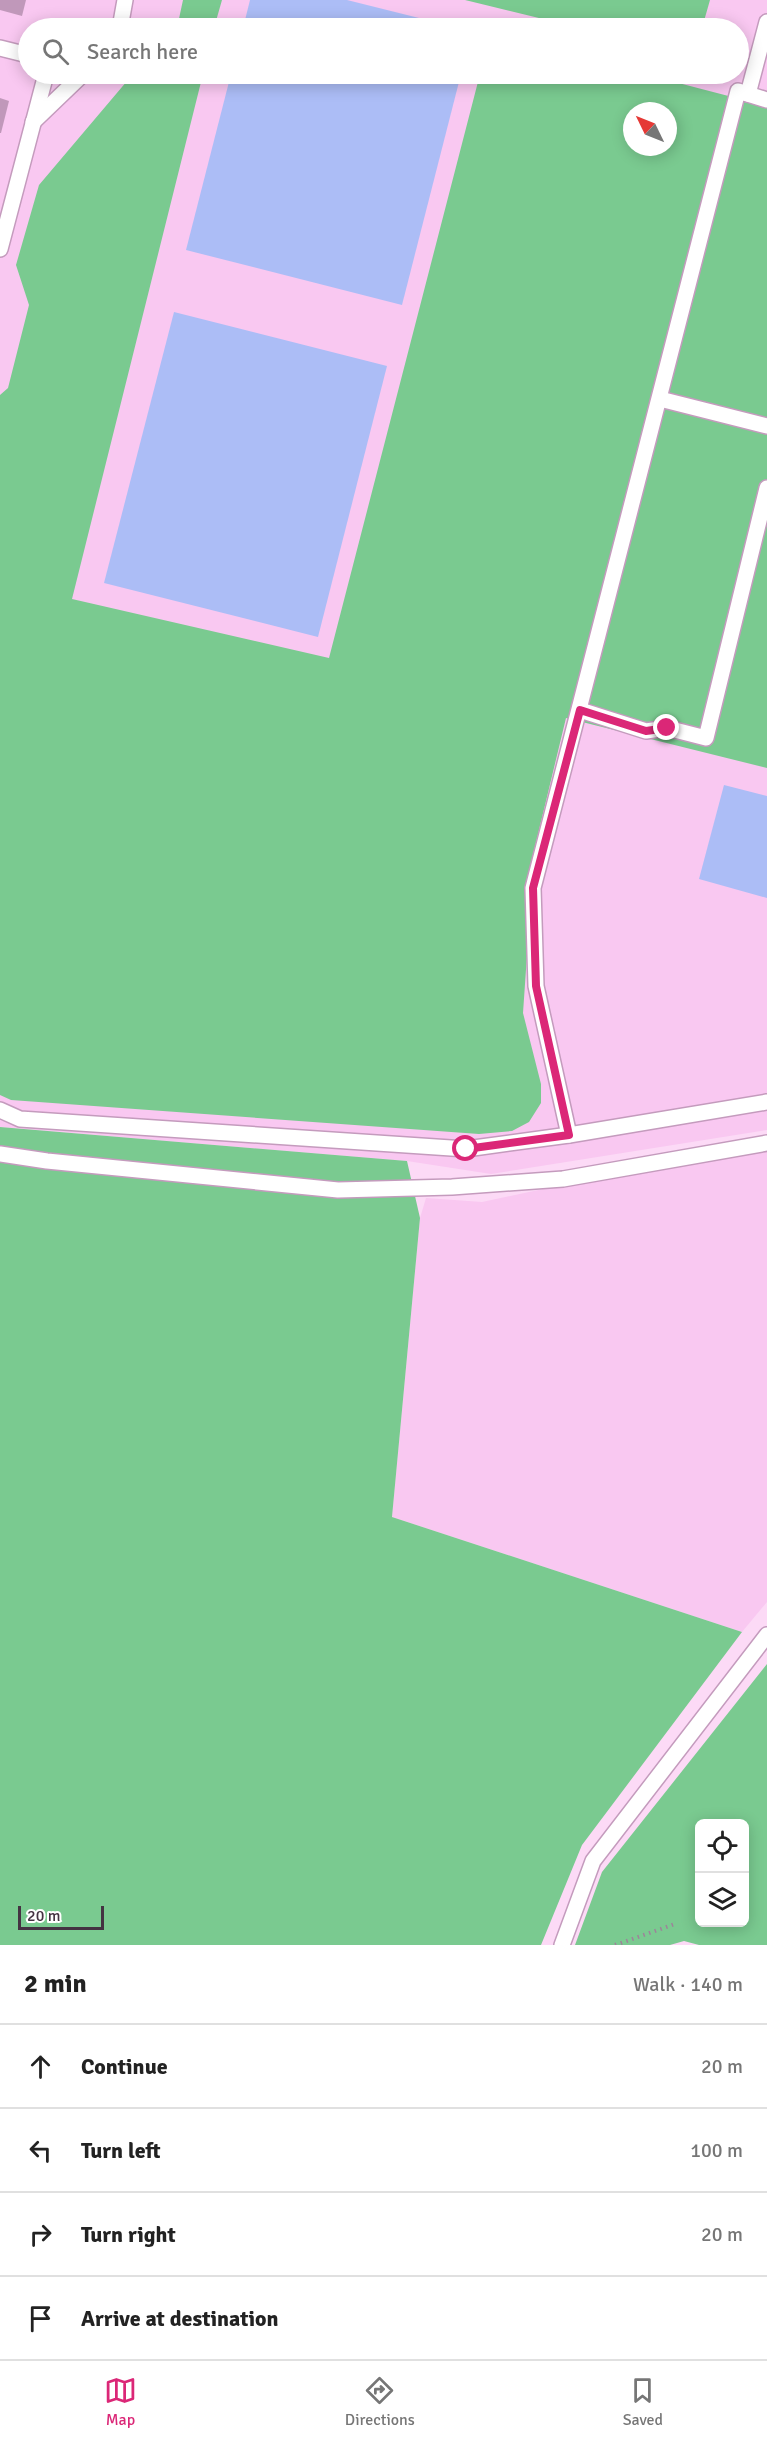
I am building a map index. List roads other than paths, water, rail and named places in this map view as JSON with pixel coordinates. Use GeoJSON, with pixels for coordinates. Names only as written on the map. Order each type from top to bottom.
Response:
{"type":"FeatureCollection","features":[{"type":"Feature","properties":{"kind":"lane"},"geometry":{"type":"LineString","coordinates":[[122,18],[125,0]]}},
{"type":"Feature","properties":{"kind":"lane"},"geometry":{"type":"LineString","coordinates":[[748,94],[767,22]]}},
{"type":"Feature","properties":{"kind":"lane"},"geometry":{"type":"LineString","coordinates":[[0,48],[18,52]]}},
{"type":"Feature","properties":{"kind":"lane"},"geometry":{"type":"LineString","coordinates":[[0,249],[43,84]]}},
{"type":"Feature","properties":{"kind":"lane"},"geometry":{"type":"LineString","coordinates":[[33,122],[73,84]]}},
{"type":"Feature","properties":{"kind":"lane"},"geometry":{"type":"LineString","coordinates":[[569,1135],[536,986],[533,888],[738,92],[767,100]]}},
{"type":"Feature","properties":{"kind":"lane"},"geometry":{"type":"LineString","coordinates":[[660,399],[767,426]]}},
{"type":"Feature","properties":{"kind":"lane"},"geometry":{"type":"LineString","coordinates":[[580,710],[646,731],[667,728],[706,738],[767,488]]}},
{"type":"Feature","properties":{"kind":"lane"},"geometry":{"type":"LineString","coordinates":[[0,1110],[20,1119],[466,1149],[569,1135],[767,1102]]}},
{"type":"Feature","properties":{"kind":"lane"},"geometry":{"type":"LineString","coordinates":[[0,1154],[47,1161],[338,1190],[562,1179],[767,1143]]}},
{"type":"Feature","properties":{"kind":"lane"},"geometry":{"type":"LineString","coordinates":[[562,1945],[593,1861],[767,1635]]}},
{"type":"Feature","properties":{"kind":"water"},"geometry":{"type":"Polygon","coordinates":[[[250,0],[347,0],[419,18],[246,18],[250,0]]]}},
{"type":"Feature","properties":{"kind":"water"},"geometry":{"type":"Polygon","coordinates":[[[228,84],[458,84],[402,305],[186,250],[228,84]]]}},
{"type":"Feature","properties":{"kind":"water"},"geometry":{"type":"Polygon","coordinates":[[[174,312],[387,366],[318,637],[104,583],[174,312]]]}},
{"type":"Feature","properties":{"kind":"water"},"geometry":{"type":"Polygon","coordinates":[[[724,785],[767,796],[767,898],[699,879],[724,785]]]}}]}
